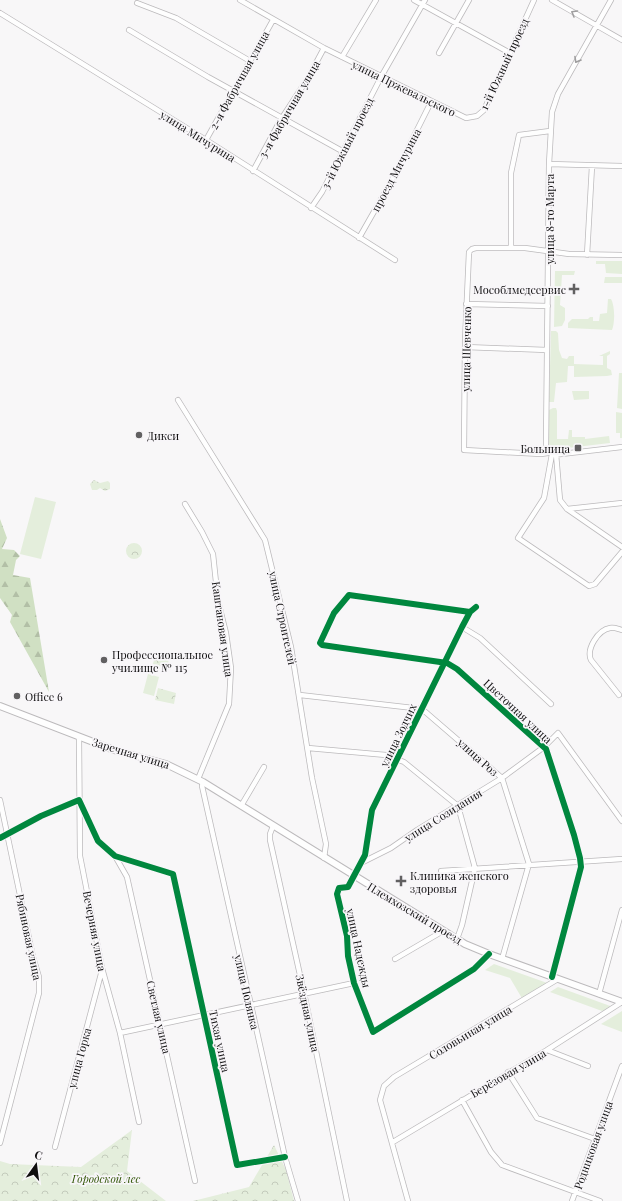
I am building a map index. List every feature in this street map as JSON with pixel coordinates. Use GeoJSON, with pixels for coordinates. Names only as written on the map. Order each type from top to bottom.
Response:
{"type":"FeatureCollection","features":[{"type":"Feature","properties":{"kind":"main road"},"geometry":{"type":"LineString","coordinates":[[0,706],[79,737]]}},
{"type":"Feature","properties":{"kind":"main road","name":"Заречная улица"},"geometry":{"type":"LineString","coordinates":[[79,737],[114,750],[162,762],[201,781]]}},
{"type":"Feature","properties":{"kind":"main road","name":"Племхозский проезд"},"geometry":{"type":"LineString","coordinates":[[201,781],[457,939],[502,959],[622,1002]]}},
{"type":"Feature","properties":{"kind":"street"},"geometry":{"type":"LineString","coordinates":[[240,0],[324,48]]}},
{"type":"Feature","properties":{"kind":"street"},"geometry":{"type":"LineString","coordinates":[[342,57],[376,0]]}},
{"type":"Feature","properties":{"kind":"street"},"geometry":{"type":"LineString","coordinates":[[414,0],[424,2],[456,24],[510,54]]}},
{"type":"Feature","properties":{"kind":"street"},"geometry":{"type":"LineString","coordinates":[[439,53],[469,0]]}},
{"type":"Feature","properties":{"kind":"street","name":"1-й Южный проезд"},"geometry":{"type":"LineString","coordinates":[[466,118],[477,116],[484,110],[534,0]]}},
{"type":"Feature","properties":{"kind":"street"},"geometry":{"type":"LineString","coordinates":[[552,0],[622,40]]}},
{"type":"Feature","properties":{"kind":"street","name":"улица 8-го Марта"},"geometry":{"type":"LineString","coordinates":[[567,509],[560,500],[552,454],[546,445],[550,131],[552,112],[556,97],[611,0]]}},
{"type":"Feature","properties":{"kind":"street","name":"3-й Южный проезд"},"geometry":{"type":"LineString","coordinates":[[311,208],[322,192],[381,77],[424,2]]}},
{"type":"Feature","properties":{"kind":"street"},"geometry":{"type":"LineString","coordinates":[[137,3],[176,18],[250,61]]}},
{"type":"Feature","properties":{"kind":"street","name":"улица Мичурина"},"geometry":{"type":"LineString","coordinates":[[0,13],[206,140],[395,260]]}},
{"type":"Feature","properties":{"kind":"street","name":"2-я Фабричная улица"},"geometry":{"type":"LineString","coordinates":[[206,140],[273,20]]}},
{"type":"Feature","properties":{"kind":"street"},"geometry":{"type":"LineString","coordinates":[[128,30],[233,91],[342,151]]}},
{"type":"Feature","properties":{"kind":"street","name":"улица Пржевальского"},"geometry":{"type":"LineString","coordinates":[[324,48],[466,118]]}},
{"type":"Feature","properties":{"kind":"street","name":"3-я Фабричная улица"},"geometry":{"type":"LineString","coordinates":[[253,171],[282,117],[305,83],[324,48]]}},
{"type":"Feature","properties":{"kind":"street","name":"проезд Мичурина"},"geometry":{"type":"LineString","coordinates":[[359,238],[395,174],[431,102]]}},
{"type":"Feature","properties":{"kind":"street"},"geometry":{"type":"LineString","coordinates":[[550,131],[519,135],[511,173],[511,248],[549,250],[587,255],[622,255]]}},
{"type":"Feature","properties":{"kind":"street"},"geometry":{"type":"LineString","coordinates":[[549,164],[622,166]]}},
{"type":"Feature","properties":{"kind":"street"},"geometry":{"type":"LineString","coordinates":[[587,255],[592,166]]}},
{"type":"Feature","properties":{"kind":"street","name":"улица Шевченко"},"geometry":{"type":"LineString","coordinates":[[511,248],[472,249],[469,254],[466,304],[464,450],[552,454]]}},
{"type":"Feature","properties":{"kind":"street"},"geometry":{"type":"LineString","coordinates":[[466,304],[548,306]]}},
{"type":"Feature","properties":{"kind":"street"},"geometry":{"type":"LineString","coordinates":[[465,347],[547,350]]}},
{"type":"Feature","properties":{"kind":"street","name":"улица Строителей"},"geometry":{"type":"LineString","coordinates":[[178,400],[265,540],[286,623],[300,696],[326,847],[324,858]]}},
{"type":"Feature","properties":{"kind":"street"},"geometry":{"type":"LineString","coordinates":[[622,447],[552,454],[544,498],[518,538],[589,586],[595,584],[622,552]]}},
{"type":"Feature","properties":{"kind":"street"},"geometry":{"type":"LineString","coordinates":[[567,509],[622,503]]}},
{"type":"Feature","properties":{"kind":"street","name":"Каштановая улица"},"geometry":{"type":"LineString","coordinates":[[185,504],[213,554],[218,601],[226,633],[231,668],[229,704],[201,781]]}},
{"type":"Feature","properties":{"kind":"street"},"geometry":{"type":"LineString","coordinates":[[567,509],[622,547]]}},
{"type":"Feature","properties":{"kind":"street","name":"Цветочная улица"},"geometry":{"type":"LineString","coordinates":[[470,612],[349,595],[345,598],[328,623],[320,641],[322,645],[445,662],[458,669],[544,747],[549,756],[581,861]]}},
{"type":"Feature","properties":{"kind":"street","name":"улица Зодчих"},"geometry":{"type":"LineString","coordinates":[[355,876],[363,862],[366,850],[371,812],[470,612],[476,607]]}},
{"type":"Feature","properties":{"kind":"street"},"geometry":{"type":"LineString","coordinates":[[462,628],[480,638],[551,704]]}},
{"type":"Feature","properties":{"kind":"street"},"geometry":{"type":"LineString","coordinates":[[619,695],[591,660],[589,654],[593,644],[602,632],[611,628],[622,630]]}},
{"type":"Feature","properties":{"kind":"street"},"geometry":{"type":"LineString","coordinates":[[300,696],[422,709]]}},
{"type":"Feature","properties":{"kind":"street","name":"улица Роз"},"geometry":{"type":"LineString","coordinates":[[422,709],[502,778],[529,864]]}},
{"type":"Feature","properties":{"kind":"street","name":"улица Созидания"},"geometry":{"type":"LineString","coordinates":[[363,862],[391,848],[413,832],[502,778],[544,747],[558,733],[622,821]]}},
{"type":"Feature","properties":{"kind":"street","name":"Вечерняя улица"},"geometry":{"type":"LineString","coordinates":[[79,737],[80,856],[102,968],[120,1032],[139,1122]]}},
{"type":"Feature","properties":{"kind":"street"},"geometry":{"type":"LineString","coordinates":[[308,748],[398,758],[458,806],[475,868],[462,926],[457,939]]}},
{"type":"Feature","properties":{"kind":"street"},"geometry":{"type":"LineString","coordinates":[[241,806],[264,766]]}},
{"type":"Feature","properties":{"kind":"street","name":"улица Полянка"},"geometry":{"type":"LineString","coordinates":[[201,781],[285,1157],[298,1201]]}},
{"type":"Feature","properties":{"kind":"street","name":"Рябиновая улица"},"geometry":{"type":"LineString","coordinates":[[0,800],[33,957],[39,977],[39,994],[0,1143]]}},
{"type":"Feature","properties":{"kind":"street"},"geometry":{"type":"LineString","coordinates":[[0,838],[79,800],[98,841],[115,856]]}},
{"type":"Feature","properties":{"kind":"street","name":"Звёздная улица"},"geometry":{"type":"LineString","coordinates":[[273,826],[270,834],[270,840],[304,993],[347,1201]]}},
{"type":"Feature","properties":{"kind":"street","name":"Тихая улица"},"geometry":{"type":"LineString","coordinates":[[115,856],[173,874],[237,1166],[285,1157]]}},
{"type":"Feature","properties":{"kind":"street","name":"Светлая улица"},"geometry":{"type":"LineString","coordinates":[[115,856],[127,877],[161,1023],[195,1181]]}},
{"type":"Feature","properties":{"kind":"street"},"geometry":{"type":"LineString","coordinates":[[441,871],[622,859]]}},
{"type":"Feature","properties":{"kind":"street"},"geometry":{"type":"LineString","coordinates":[[555,978],[581,861]]}},
{"type":"Feature","properties":{"kind":"street"},"geometry":{"type":"LineString","coordinates":[[502,959],[529,864]]}},
{"type":"Feature","properties":{"kind":"street","name":"улица Надежды"},"geometry":{"type":"LineString","coordinates":[[355,876],[348,887],[339,888],[337,894],[347,936],[348,956],[354,983],[373,1032],[474,969],[489,954]]}},
{"type":"Feature","properties":{"kind":"street"},"geometry":{"type":"LineString","coordinates":[[599,994],[622,910]]}},
{"type":"Feature","properties":{"kind":"street"},"geometry":{"type":"LineString","coordinates":[[395,959],[443,931]]}},
{"type":"Feature","properties":{"kind":"street","name":"улица Горка"},"geometry":{"type":"LineString","coordinates":[[55,1147],[102,968]]}},
{"type":"Feature","properties":{"kind":"street","name":"Соловьиная улица"},"geometry":{"type":"LineString","coordinates":[[393,1142],[380,1100],[384,1086],[394,1077],[555,978]]}},
{"type":"Feature","properties":{"kind":"street"},"geometry":{"type":"LineString","coordinates":[[120,1032],[354,983]]}},
{"type":"Feature","properties":{"kind":"street","name":"Берёзовая улица"},"geometry":{"type":"LineString","coordinates":[[393,1142],[546,1050],[622,1002]]}},
{"type":"Feature","properties":{"kind":"street"},"geometry":{"type":"LineString","coordinates":[[546,1050],[588,1066]]}},
{"type":"Feature","properties":{"kind":"street","name":"Родниковая улица"},"geometry":{"type":"LineString","coordinates":[[572,1201],[622,1066]]}},
{"type":"Feature","properties":{"kind":"street"},"geometry":{"type":"LineString","coordinates":[[508,1072],[537,1118],[544,1122],[595,1139]]}},
{"type":"Feature","properties":{"kind":"street"},"geometry":{"type":"LineString","coordinates":[[462,1100],[491,1152],[502,1165],[600,1201]]}},
{"type":"Feature","properties":{"kind":"street"},"geometry":{"type":"LineString","coordinates":[[393,1142],[408,1201]]}},
{"type":"Feature","properties":{"kind":"green space"},"geometry":{"type":"Polygon","coordinates":[[[596,261],[622,261],[622,274],[606,273],[605,264],[596,264],[596,261]]]}},
{"type":"Feature","properties":{"kind":"green space"},"geometry":{"type":"Polygon","coordinates":[[[555,271],[575,271],[574,275],[562,275],[560,305],[565,308],[565,320],[562,326],[554,327],[555,271]]]}},
{"type":"Feature","properties":{"kind":"green space"},"geometry":{"type":"Polygon","coordinates":[[[605,277],[622,277],[622,283],[604,283],[605,277]]]}},
{"type":"Feature","properties":{"kind":"green space"},"geometry":{"type":"Polygon","coordinates":[[[608,299],[611,299],[614,310],[614,323],[612,330],[568,328],[568,323],[572,319],[588,319],[593,317],[593,321],[599,321],[600,314],[607,313],[608,299]]]}},
{"type":"Feature","properties":{"kind":"green space"},"geometry":{"type":"Polygon","coordinates":[[[551,331],[556,331],[558,333],[559,350],[562,358],[567,359],[569,356],[574,356],[574,364],[603,365],[603,356],[599,356],[610,351],[610,354],[607,356],[607,368],[611,370],[612,375],[574,377],[574,366],[568,366],[567,382],[556,383],[554,402],[549,402],[551,331]]]}},
{"type":"Feature","properties":{"kind":"green space"},"geometry":{"type":"Polygon","coordinates":[[[619,373],[622,373],[622,409],[617,408],[619,373]]]}},
{"type":"Feature","properties":{"kind":"green space"},"geometry":{"type":"Polygon","coordinates":[[[572,391],[589,391],[589,399],[574,400],[572,391]]]}},
{"type":"Feature","properties":{"kind":"green space"},"geometry":{"type":"Polygon","coordinates":[[[556,408],[557,411],[557,439],[568,439],[569,430],[572,430],[572,437],[585,437],[585,439],[609,436],[610,443],[559,449],[551,448],[549,444],[549,410],[556,408]]]}},
{"type":"Feature","properties":{"kind":"green space"},"geometry":{"type":"Polygon","coordinates":[[[616,412],[622,413],[622,438],[620,438],[620,433],[616,433],[616,412]]]}},
{"type":"Feature","properties":{"kind":"green space"},"geometry":{"type":"Polygon","coordinates":[[[94,480],[100,483],[108,481],[110,483],[110,489],[105,491],[100,488],[97,490],[92,490],[90,484],[94,480]]]}},
{"type":"Feature","properties":{"kind":"green space"},"geometry":{"type":"Polygon","coordinates":[[[35,497],[56,502],[41,559],[20,554],[35,497]]]}},
{"type":"Feature","properties":{"kind":"green space"},"geometry":{"type":"Polygon","coordinates":[[[0,519],[7,538],[2,549],[14,550],[20,556],[16,560],[13,575],[30,578],[49,692],[10,622],[12,615],[0,598],[0,519]]]}},
{"type":"Feature","properties":{"kind":"green space"},"geometry":{"type":"Polygon","coordinates":[[[134,543],[140,545],[142,551],[140,557],[134,559],[128,557],[126,551],[128,545],[134,543]]]}},
{"type":"Feature","properties":{"kind":"green space"},"geometry":{"type":"Polygon","coordinates":[[[155,656],[168,657],[169,668],[153,664],[155,656]]]}},
{"type":"Feature","properties":{"kind":"green space"},"geometry":{"type":"Polygon","coordinates":[[[148,674],[159,677],[154,696],[143,693],[148,674]]]}},
{"type":"Feature","properties":{"kind":"green space"},"geometry":{"type":"Polygon","coordinates":[[[158,688],[176,693],[174,704],[155,700],[158,688]]]}},
{"type":"Feature","properties":{"kind":"green space"},"geometry":{"type":"Polygon","coordinates":[[[494,964],[550,984],[523,1000],[510,978],[485,970],[494,964]]]}},
{"type":"Feature","properties":{"kind":"green space"},"geometry":{"type":"Polygon","coordinates":[[[558,987],[613,1007],[602,1011],[550,992],[558,987]]]}},
{"type":"Feature","properties":{"kind":"green space"},"geometry":{"type":"Polygon","coordinates":[[[622,1011],[622,1032],[601,1024],[622,1011]]]}},
{"type":"Feature","properties":{"kind":"green space","name":"Городской лес"},"geometry":{"type":"Polygon","coordinates":[[[132,1130],[127,1171],[166,1201],[0,1201],[0,1161],[10,1164],[81,1167],[132,1130]]]}},
{"type":"Feature","properties":{"kind":"green space"},"geometry":{"type":"Polygon","coordinates":[[[274,1145],[286,1170],[294,1201],[193,1201],[249,1187],[274,1145]]]}},
{"type":"Feature","properties":{"kind":"cycle path"},"geometry":{"type":"LineString","coordinates":[[470,612],[349,595],[334,613],[320,643],[322,645],[447,663],[457,669],[546,749],[574,835],[581,867],[552,977]]}},
{"type":"Feature","properties":{"kind":"cycle path"},"geometry":{"type":"LineString","coordinates":[[476,607],[470,612],[462,627],[372,810],[365,855],[348,887],[339,888],[337,894],[347,936],[348,956],[354,983],[373,1032],[474,969],[489,954]]}},
{"type":"Feature","properties":{"kind":"cycle path"},"geometry":{"type":"LineString","coordinates":[[0,838],[41,816],[79,800],[98,841],[115,856],[173,874],[237,1165],[285,1157]]}},
{"type":"Feature","properties":{"kind":"place","name":"Мособлмедсервис"},"geometry":{"type":"Point","coordinates":[574,289]}},
{"type":"Feature","properties":{"kind":"place","name":"Дикси"},"geometry":{"type":"Point","coordinates":[139,435]}},
{"type":"Feature","properties":{"kind":"place","name":"Больница"},"geometry":{"type":"Point","coordinates":[578,448]}},
{"type":"Feature","properties":{"kind":"place","name":"Профессиональное училище № 115"},"geometry":{"type":"Point","coordinates":[104,660]}},
{"type":"Feature","properties":{"kind":"place","name":"Office 6"},"geometry":{"type":"Point","coordinates":[17,696]}},
{"type":"Feature","properties":{"kind":"place","name":"Клиника женского здоровья"},"geometry":{"type":"Point","coordinates":[401,881]}}]}
